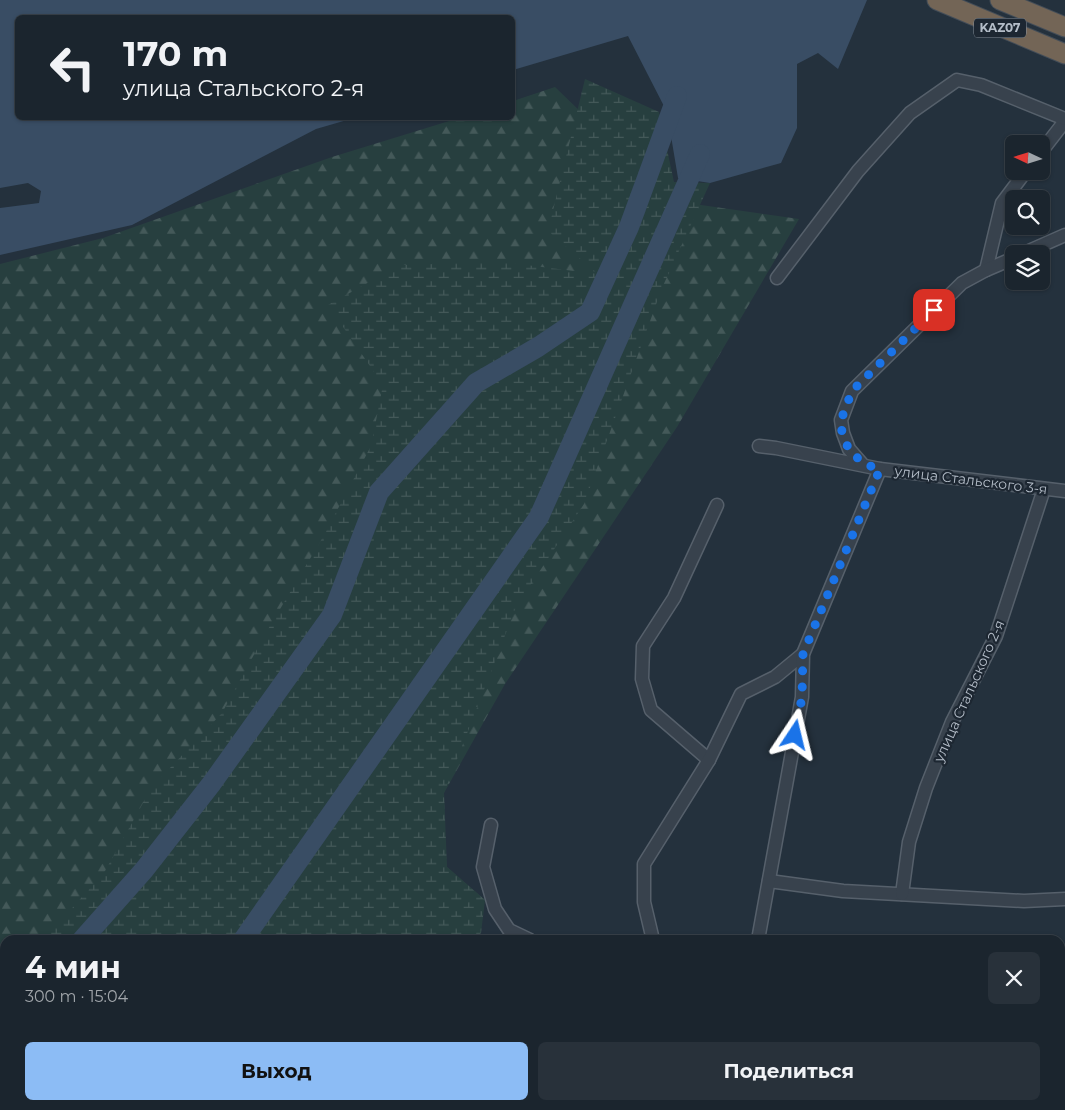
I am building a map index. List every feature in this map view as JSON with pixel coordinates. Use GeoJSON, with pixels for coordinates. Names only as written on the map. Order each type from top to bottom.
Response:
{"type":"FeatureCollection","features":[{"type":"Feature","properties":{"kind":"highway","name":"KAZ07"},"geometry":{"type":"LineString","coordinates":[[936,0],[1065,54]]}},
{"type":"Feature","properties":{"kind":"highway","name":"KAZ07"},"geometry":{"type":"LineString","coordinates":[[1000,0],[1065,27]]}},
{"type":"Feature","properties":{"kind":"street"},"geometry":{"type":"LineString","coordinates":[[777,278],[858,171],[903,120],[957,80],[981,85],[1065,120],[1050,140]]}},
{"type":"Feature","properties":{"kind":"street"},"geometry":{"type":"LineString","coordinates":[[986,270],[1002,203],[1019,180]]}},
{"type":"Feature","properties":{"kind":"street"},"geometry":{"type":"LineString","coordinates":[[1042,245],[1065,235]]}},
{"type":"Feature","properties":{"kind":"street"},"geometry":{"type":"LineString","coordinates":[[864,464],[849,450],[842,433],[841,420],[852,391],[962,283],[1005,262]]}},
{"type":"Feature","properties":{"kind":"street","name":"улица Стальского 3-я"},"geometry":{"type":"LineString","coordinates":[[760,446],[864,464],[880,469],[1065,491]]}},
{"type":"Feature","properties":{"kind":"street"},"geometry":{"type":"LineString","coordinates":[[759,935],[802,697],[803,654],[880,469]]}},
{"type":"Feature","properties":{"kind":"street","name":"улица Стальского 2-я"},"geometry":{"type":"LineString","coordinates":[[902,894],[910,842],[926,788],[952,722],[996,636],[1044,489]]}},
{"type":"Feature","properties":{"kind":"street"},"geometry":{"type":"LineString","coordinates":[[709,760],[651,710],[642,679],[643,646],[674,598],[717,505]]}},
{"type":"Feature","properties":{"kind":"street"},"geometry":{"type":"LineString","coordinates":[[652,935],[644,902],[644,864],[709,760],[741,694],[775,677],[803,654]]}},
{"type":"Feature","properties":{"kind":"street"},"geometry":{"type":"LineString","coordinates":[[491,825],[483,867],[495,909],[509,930],[520,935]]}},
{"type":"Feature","properties":{"kind":"street"},"geometry":{"type":"LineString","coordinates":[[769,881],[843,890],[902,894],[1024,901],[1065,899]]}},
{"type":"Feature","properties":{"kind":"green space"},"geometry":{"type":"Polygon","coordinates":[[[585,79],[659,112],[674,182],[710,183],[662,288],[584,504],[516,607],[444,793],[447,867],[485,900],[481,933],[479,935],[48,935],[105,871],[152,787],[222,713],[267,631],[323,537],[371,446],[383,385],[328,305],[400,265],[502,262],[598,274],[548,231],[585,79]]]}},
{"type":"Feature","properties":{"kind":"green space"},"geometry":{"type":"Polygon","coordinates":[[[555,87],[673,201],[799,219],[677,427],[505,684],[444,793],[447,867],[485,900],[456,935],[0,935],[0,264],[103,238],[332,157],[452,120],[515,120],[515,100],[555,87]]]}},
{"type":"Feature","properties":{"kind":"water"},"geometry":{"type":"Polygon","coordinates":[[[0,0],[867,0],[838,69],[818,53],[797,64],[797,128],[781,163],[710,183],[678,178],[667,112],[628,36],[515,69],[515,15],[15,15],[15,120],[347,120],[316,129],[132,225],[0,255],[0,208],[39,203],[41,191],[28,183],[0,188],[0,0]]]}},
{"type":"Feature","properties":{"kind":"waterway"},"geometry":{"type":"LineString","coordinates":[[86,935],[144,870],[212,783],[332,615],[379,492],[476,383],[538,347],[590,312],[629,227],[677,96]]}},
{"type":"Feature","properties":{"kind":"waterway"},"geometry":{"type":"LineString","coordinates":[[246,935],[539,517],[700,154]]}},
{"type":"Feature","properties":{"kind":"route"},"geometry":{"type":"LineString","coordinates":[[795,735],[802,697],[803,654],[880,469],[864,464],[849,450],[842,433],[841,420],[852,391],[934,310]]}}]}
